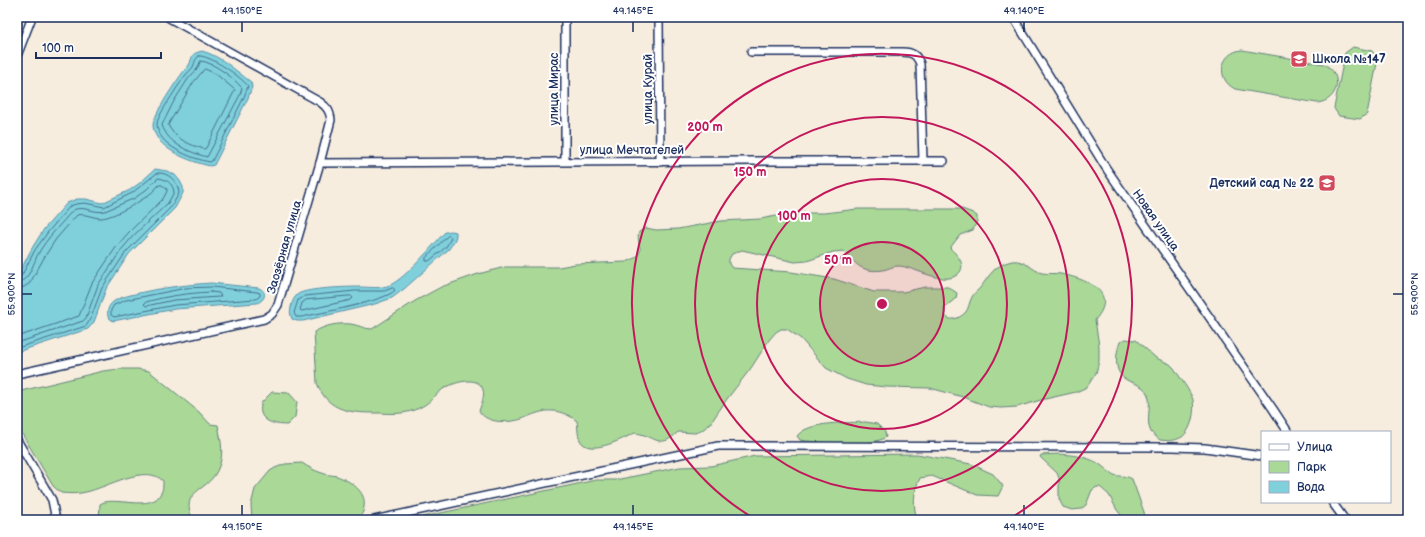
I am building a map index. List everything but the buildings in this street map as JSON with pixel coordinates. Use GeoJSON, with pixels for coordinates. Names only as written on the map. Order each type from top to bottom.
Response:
{"type":"FeatureCollection","features":[{"type":"Feature","properties":{"kind":"street"},"geometry":{"type":"LineString","coordinates":[[17,56],[32,17]]}},
{"type":"Feature","properties":{"kind":"street","name":"Заозёрная улица"},"geometry":{"type":"LineString","coordinates":[[17,374],[264,320],[276,310],[320,163],[331,120],[330,113],[325,106],[169,18],[170,17]]}},
{"type":"Feature","properties":{"kind":"street","name":"улица Мирас"},"geometry":{"type":"LineString","coordinates":[[565,17],[565,161]]}},
{"type":"Feature","properties":{"kind":"street","name":"улица Курай"},"geometry":{"type":"LineString","coordinates":[[659,17],[660,162]]}},
{"type":"Feature","properties":{"kind":"street","name":"Новая улица"},"geometry":{"type":"LineString","coordinates":[[1013,17],[1106,168],[1287,431]]}},
{"type":"Feature","properties":{"kind":"street"},"geometry":{"type":"LineString","coordinates":[[751,52],[910,52],[914,54],[920,64],[923,162]]}},
{"type":"Feature","properties":{"kind":"street","name":"улица Мечтателей"},"geometry":{"type":"LineString","coordinates":[[320,163],[565,161],[944,162]]}},
{"type":"Feature","properties":{"kind":"street"},"geometry":{"type":"LineString","coordinates":[[17,440],[52,500],[56,520]]}},
{"type":"Feature","properties":{"kind":"street"},"geometry":{"type":"LineString","coordinates":[[374,520],[718,446],[1172,447],[1205,448],[1261,456]]}},
{"type":"Feature","properties":{"kind":"street"},"geometry":{"type":"LineString","coordinates":[[1333,503],[1345,520]]}},
{"type":"Feature","properties":{"kind":"green space"},"geometry":{"type":"Polygon","coordinates":[[[1353,47],[1372,51],[1378,58],[1367,114],[1360,119],[1339,116],[1334,108],[1345,53],[1353,47]]]}},
{"type":"Feature","properties":{"kind":"green space"},"geometry":{"type":"Polygon","coordinates":[[[1242,50],[1324,64],[1330,68],[1334,74],[1336,86],[1334,92],[1324,101],[1317,103],[1235,89],[1229,85],[1225,79],[1223,66],[1229,56],[1242,50]]]}},
{"type":"Feature","properties":{"kind":"green space"},"geometry":{"type":"Polygon","coordinates":[[[858,209],[962,209],[973,213],[977,216],[977,221],[973,230],[960,235],[950,248],[961,262],[962,269],[954,277],[947,278],[939,278],[898,266],[885,270],[874,271],[859,266],[844,251],[833,252],[807,261],[795,262],[742,250],[732,254],[729,259],[729,264],[732,268],[791,272],[834,279],[874,292],[903,292],[925,287],[948,287],[957,293],[956,298],[944,308],[946,316],[951,319],[958,318],[965,313],[974,294],[993,271],[1001,265],[1012,261],[1024,263],[1038,272],[1061,274],[1080,279],[1096,288],[1102,294],[1104,301],[1102,310],[1095,320],[1099,346],[1099,361],[1096,373],[1087,387],[1076,392],[1017,407],[1001,408],[989,407],[963,397],[930,388],[866,385],[847,379],[826,368],[801,339],[787,329],[781,329],[769,340],[751,368],[710,424],[701,431],[695,433],[678,432],[672,438],[661,441],[635,433],[616,442],[593,447],[587,446],[580,441],[577,421],[566,414],[559,412],[543,412],[522,419],[504,422],[487,418],[479,411],[484,395],[481,385],[476,382],[465,381],[452,384],[443,389],[423,406],[414,410],[400,413],[360,413],[342,409],[335,406],[328,400],[322,393],[317,383],[314,332],[327,326],[341,324],[351,324],[372,329],[415,301],[441,287],[478,274],[505,267],[559,267],[575,264],[626,262],[638,256],[640,252],[638,237],[639,232],[646,228],[656,230],[678,229],[721,221],[760,219],[793,213],[824,213],[858,209]]]}},
{"type":"Feature","properties":{"kind":"green space"},"geometry":{"type":"Polygon","coordinates":[[[1125,339],[1136,340],[1156,358],[1170,364],[1190,393],[1193,400],[1193,415],[1188,430],[1182,437],[1166,441],[1160,440],[1151,432],[1149,428],[1149,399],[1146,391],[1141,386],[1121,376],[1117,367],[1116,362],[1120,342],[1125,339]]]}},
{"type":"Feature","properties":{"kind":"green space"},"geometry":{"type":"Polygon","coordinates":[[[138,369],[149,371],[199,412],[210,424],[218,425],[222,448],[221,460],[217,471],[212,478],[207,484],[196,492],[189,503],[193,520],[99,520],[100,504],[114,501],[141,503],[150,502],[156,499],[161,493],[163,489],[163,481],[156,476],[136,476],[86,492],[74,494],[61,493],[53,486],[18,427],[17,392],[103,371],[138,369]]]}},
{"type":"Feature","properties":{"kind":"green space"},"geometry":{"type":"Polygon","coordinates":[[[272,392],[289,393],[297,402],[295,417],[287,425],[276,424],[268,421],[261,413],[261,403],[272,392]]]}},
{"type":"Feature","properties":{"kind":"green space"},"geometry":{"type":"Polygon","coordinates":[[[866,422],[877,424],[885,432],[886,437],[870,442],[848,443],[806,441],[800,440],[797,436],[802,431],[819,425],[866,422]]]}},
{"type":"Feature","properties":{"kind":"green space"},"geometry":{"type":"Polygon","coordinates":[[[917,454],[971,464],[993,474],[1003,486],[998,496],[977,495],[932,476],[920,478],[914,499],[917,520],[408,520],[596,480],[615,480],[680,467],[711,466],[755,456],[917,454]]]}},
{"type":"Feature","properties":{"kind":"green space"},"geometry":{"type":"Polygon","coordinates":[[[1059,454],[1087,458],[1098,463],[1114,475],[1132,479],[1145,518],[1143,520],[1125,520],[1117,510],[1109,495],[1100,487],[1092,490],[1086,505],[1081,509],[1072,510],[1063,507],[1059,499],[1059,478],[1057,473],[1040,457],[1041,455],[1059,454]]]}},
{"type":"Feature","properties":{"kind":"green space"},"geometry":{"type":"Polygon","coordinates":[[[302,463],[319,472],[342,478],[356,487],[363,496],[364,501],[364,510],[361,515],[353,520],[252,520],[251,505],[255,489],[270,471],[285,464],[302,463]]]}},
{"type":"Feature","properties":{"kind":"water"},"geometry":{"type":"Polygon","coordinates":[[[202,51],[216,56],[228,64],[251,82],[252,87],[248,98],[214,165],[210,166],[184,158],[167,148],[155,134],[153,126],[156,115],[174,85],[190,64],[193,55],[202,51]]]}},
{"type":"Feature","properties":{"kind":"water"},"geometry":{"type":"Polygon","coordinates":[[[155,169],[167,171],[175,175],[183,187],[183,193],[175,208],[129,254],[106,289],[94,322],[88,329],[17,352],[17,277],[44,229],[67,203],[77,199],[86,199],[102,203],[130,190],[155,169]]]}},
{"type":"Feature","properties":{"kind":"water"},"geometry":{"type":"Polygon","coordinates":[[[445,232],[456,232],[456,237],[449,249],[392,298],[375,304],[303,321],[292,319],[290,313],[291,305],[294,298],[298,294],[319,289],[378,287],[390,285],[411,269],[445,232]]]}},
{"type":"Feature","properties":{"kind":"water"},"geometry":{"type":"Polygon","coordinates":[[[211,283],[259,288],[264,292],[264,298],[257,303],[175,309],[113,321],[108,317],[110,305],[120,298],[166,288],[211,283]]]}},
{"type":"Feature","properties":{"kind":"place","name":"Школа №147"},"geometry":{"type":"Point","coordinates":[1299,59]}},
{"type":"Feature","properties":{"kind":"place","name":"Детский сад № 22"},"geometry":{"type":"Point","coordinates":[1327,183]}}]}
